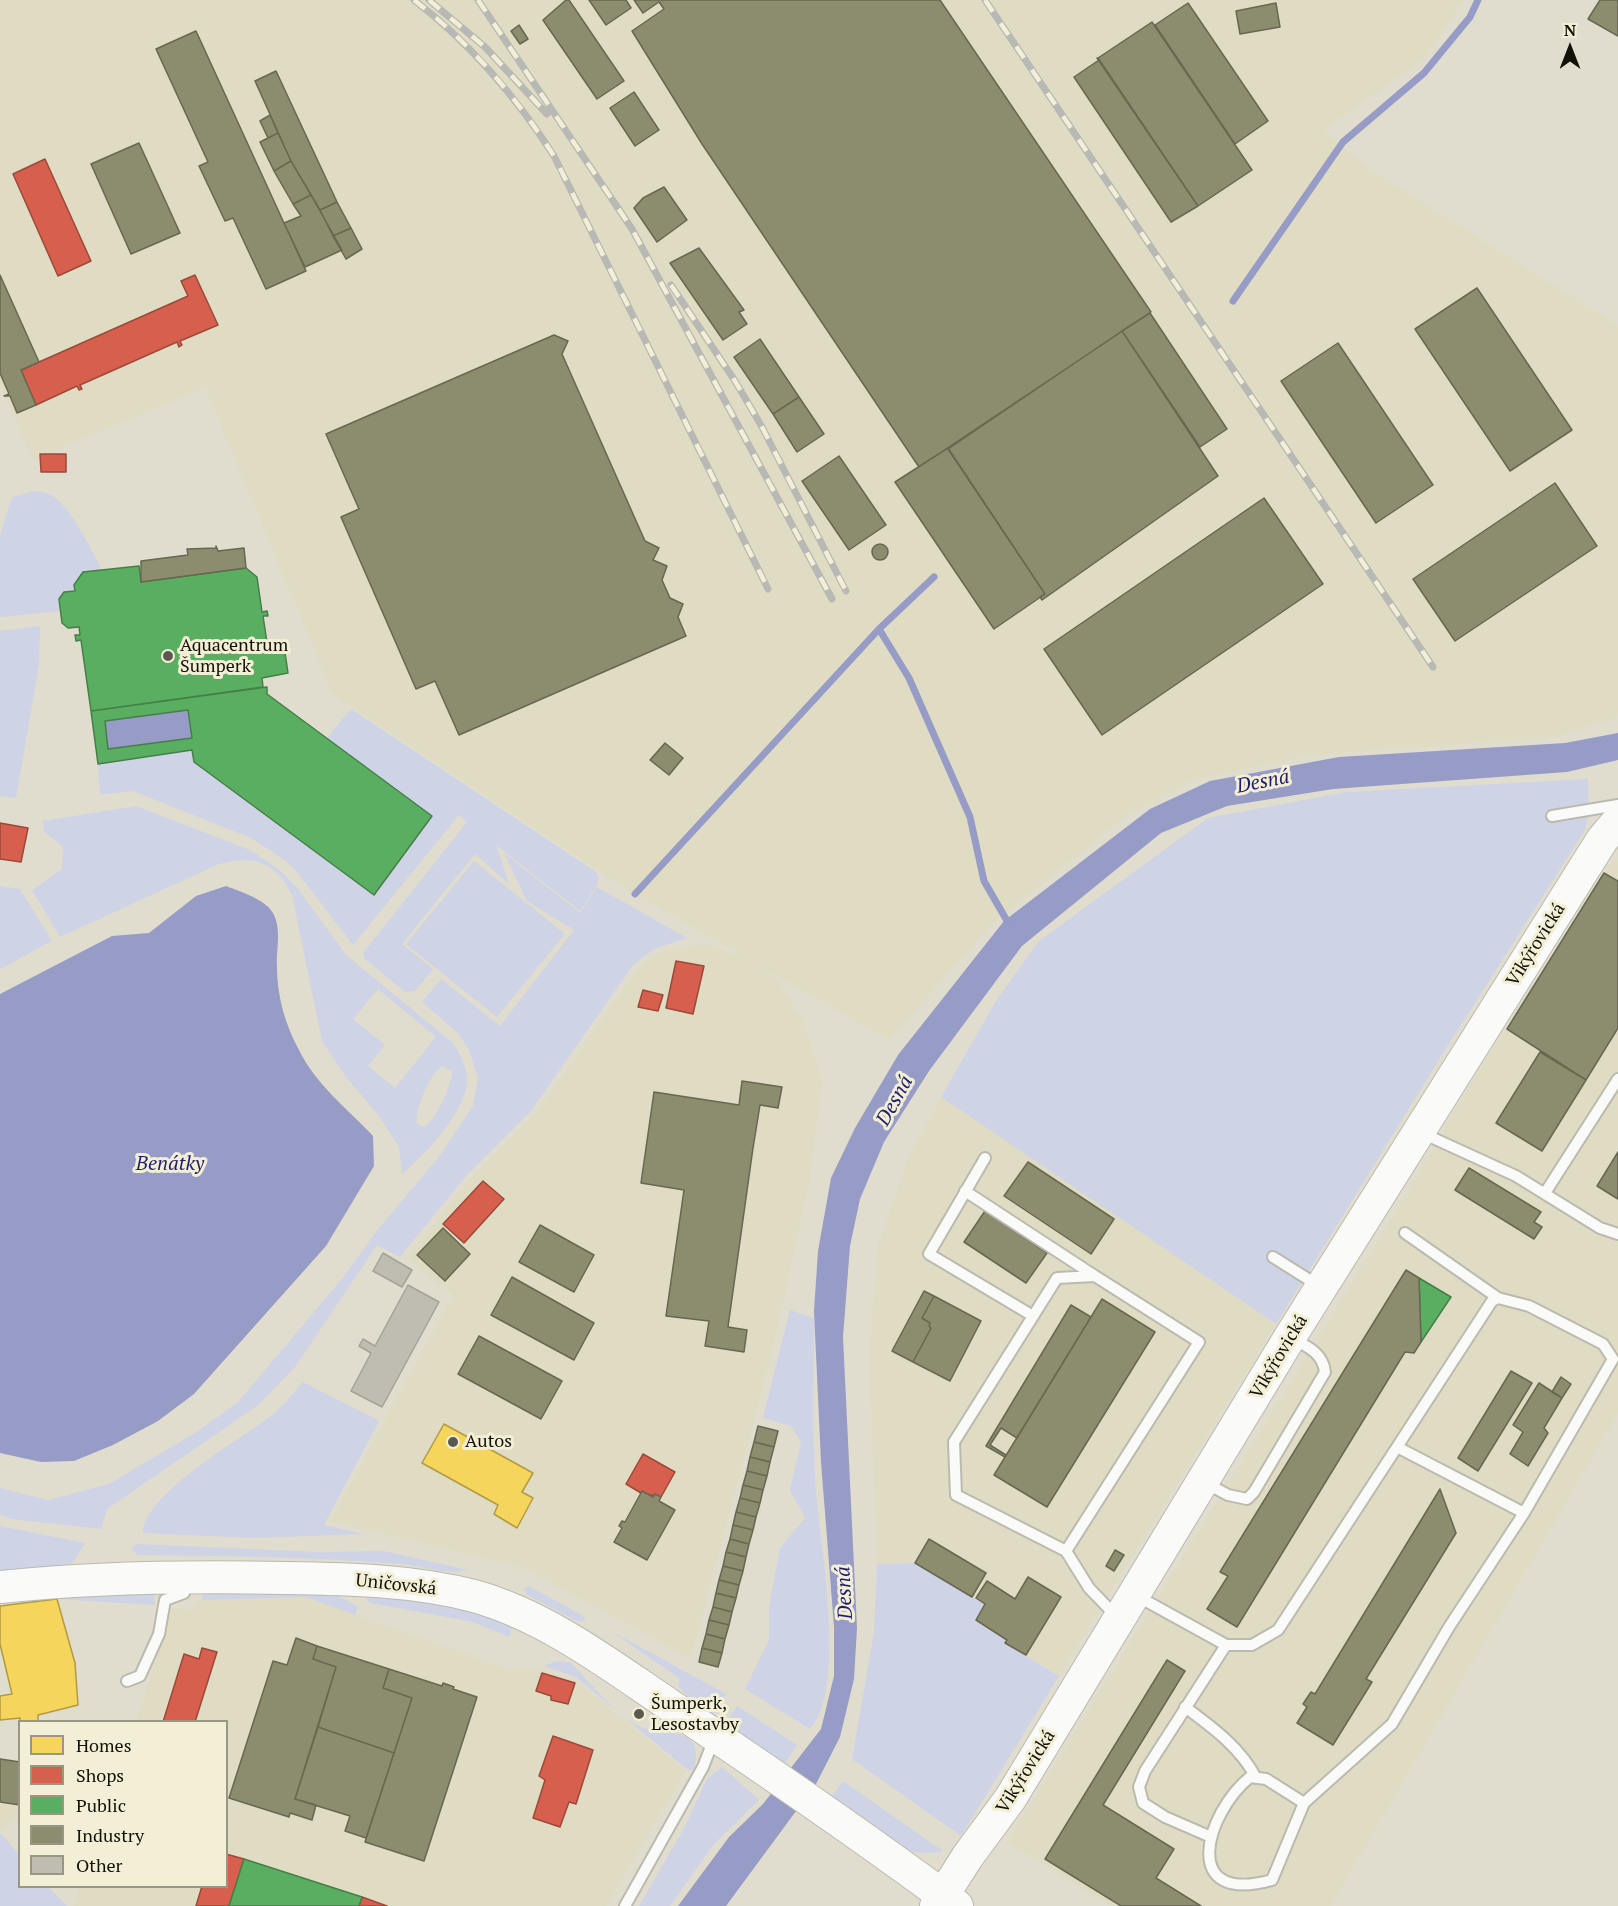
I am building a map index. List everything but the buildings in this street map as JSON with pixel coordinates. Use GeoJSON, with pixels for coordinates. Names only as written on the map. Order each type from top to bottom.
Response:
{"type":"FeatureCollection","features":[{"type":"Feature","properties":{"kind":"street","name":"Vikýřovická"},"geometry":{"type":"LineString","coordinates":[[945,1902],[1204,1482],[1290,1337],[1602,840],[1618,821]]}},
{"type":"Feature","properties":{"kind":"street","name":"Uničovská"},"geometry":{"type":"LineString","coordinates":[[0,1587],[74,1580],[183,1575],[386,1581],[436,1588],[475,1597],[510,1610],[578,1644],[746,1757],[945,1902]]}},
{"type":"Feature","properties":{"kind":"lane"},"geometry":{"type":"LineString","coordinates":[[1552,816],[1618,805]]}},
{"type":"Feature","properties":{"kind":"lane"},"geometry":{"type":"LineString","coordinates":[[1545,1193],[1618,1079]]}},
{"type":"Feature","properties":{"kind":"lane"},"geometry":{"type":"LineString","coordinates":[[1419,1131],[1516,1176],[1600,1228],[1618,1234]]}},
{"type":"Feature","properties":{"kind":"lane"},"geometry":{"type":"LineString","coordinates":[[985,1158],[929,1254],[1033,1316]]}},
{"type":"Feature","properties":{"kind":"lane"},"geometry":{"type":"LineString","coordinates":[[965,1191],[1199,1342],[1066,1551]]}},
{"type":"Feature","properties":{"kind":"lane"},"geometry":{"type":"LineString","coordinates":[[1304,1803],[1266,1779],[1250,1777],[1237,1788],[1211,1837],[1207,1854],[1212,1874],[1223,1885],[1251,1889],[1272,1880],[1304,1803],[1392,1724],[1449,1627],[1524,1513],[1613,1359],[1603,1344],[1529,1306],[1497,1298],[1405,1233]]}},
{"type":"Feature","properties":{"kind":"lane"},"geometry":{"type":"LineString","coordinates":[[1273,1257],[1322,1287]]}},
{"type":"Feature","properties":{"kind":"lane"},"geometry":{"type":"LineString","coordinates":[[1095,1276],[1057,1278],[954,1442],[956,1495],[1066,1551],[1089,1588],[1126,1607],[1226,1645],[1252,1645],[1278,1630],[1399,1448],[1492,1301],[1497,1298]]}},
{"type":"Feature","properties":{"kind":"lane"},"geometry":{"type":"LineString","coordinates":[[1204,1482],[1228,1495],[1247,1498],[1254,1492],[1325,1372],[1324,1361],[1318,1354],[1290,1337]]}},
{"type":"Feature","properties":{"kind":"lane"},"geometry":{"type":"LineString","coordinates":[[1399,1448],[1524,1513]]}},
{"type":"Feature","properties":{"kind":"lane"},"geometry":{"type":"LineString","coordinates":[[127,1681],[140,1676],[159,1634],[165,1600],[184,1593]]}},
{"type":"Feature","properties":{"kind":"lane"},"geometry":{"type":"LineString","coordinates":[[1211,1837],[1165,1817],[1143,1803],[1140,1787],[1145,1772],[1226,1645]]}},
{"type":"Feature","properties":{"kind":"lane"},"geometry":{"type":"LineString","coordinates":[[1185,1707],[1213,1728],[1248,1762],[1256,1778]]}},
{"type":"Feature","properties":{"kind":"lane"},"geometry":{"type":"LineString","coordinates":[[625,1906],[703,1767],[716,1736]]}},
{"type":"Feature","properties":{"kind":"shaded area"},"geometry":{"type":"Polygon","coordinates":[[[0,0],[1464,0],[1423,60],[1324,130],[1368,168],[1618,325],[1618,717],[1557,737],[1313,755],[1194,780],[1127,816],[992,924],[889,1040],[752,962],[776,978],[803,1020],[823,1082],[809,1184],[771,1357],[691,1659],[523,1568],[330,1521],[453,1295],[406,1258],[471,1178],[536,1113],[638,968],[663,950],[707,944],[748,959],[617,883],[332,693],[205,388],[33,460],[0,384],[0,0]]]}},
{"type":"Feature","properties":{"kind":"shaded area"},"geometry":{"type":"Polygon","coordinates":[[[35,491],[51,495],[67,510],[87,541],[102,571],[75,591],[64,592],[59,598],[61,611],[0,617],[0,535],[11,500],[15,496],[35,491]]]}},
{"type":"Feature","properties":{"kind":"shaded area"},"geometry":{"type":"Polygon","coordinates":[[[40,626],[39,665],[16,798],[0,796],[0,631],[40,626]]]}},
{"type":"Feature","properties":{"kind":"shaded area"},"geometry":{"type":"Polygon","coordinates":[[[267,687],[267,694],[327,738],[351,709],[596,872],[599,877],[596,887],[580,911],[496,845],[509,884],[475,854],[402,944],[433,969],[415,991],[405,992],[364,958],[363,953],[467,822],[459,815],[353,945],[298,873],[286,861],[251,838],[133,791],[100,795],[98,764],[192,750],[233,692],[267,687]]]}},
{"type":"Feature","properties":{"kind":"shaded area"},"geometry":{"type":"Polygon","coordinates":[[[1588,779],[1589,810],[1585,830],[1445,1050],[1276,1324],[941,1097],[996,1001],[1039,941],[1208,818],[1347,792],[1588,779]]]}},
{"type":"Feature","properties":{"kind":"shaded area"},"geometry":{"type":"Polygon","coordinates":[[[136,806],[250,850],[278,869],[297,887],[346,955],[453,1043],[465,1067],[467,1083],[459,1107],[442,1133],[402,1174],[399,1147],[379,1116],[346,1077],[322,1041],[292,895],[271,868],[262,863],[243,860],[219,864],[60,937],[32,890],[62,869],[63,847],[44,832],[43,821],[136,806]],[[378,989],[353,1019],[385,1045],[368,1066],[395,1088],[436,1037],[378,989]],[[443,1066],[433,1075],[418,1110],[417,1123],[423,1127],[433,1119],[449,1085],[452,1071],[443,1066]]]}},
{"type":"Feature","properties":{"kind":"shaded area"},"geometry":{"type":"Polygon","coordinates":[[[504,853],[580,913],[597,887],[687,938],[654,949],[633,965],[531,1111],[466,1176],[400,1257],[377,1245],[295,1367],[257,1406],[107,1509],[101,1529],[11,1519],[0,1515],[0,1488],[48,1500],[109,1484],[198,1431],[238,1402],[341,1280],[379,1228],[438,1158],[473,1106],[478,1077],[469,1050],[458,1033],[422,1002],[441,979],[500,1026],[574,930],[527,901],[504,853]]]}},
{"type":"Feature","properties":{"kind":"shaded area"},"geometry":{"type":"Polygon","coordinates":[[[1614,857],[1618,859],[1618,1414],[1331,1906],[1109,1906],[1007,1842],[1409,1190],[1455,1109],[1614,857]]]}},
{"type":"Feature","properties":{"kind":"shaded area"},"geometry":{"type":"Polygon","coordinates":[[[474,861],[565,934],[497,1017],[406,944],[474,861]]]}},
{"type":"Feature","properties":{"kind":"shaded area"},"geometry":{"type":"Polygon","coordinates":[[[0,886],[20,889],[52,941],[0,969],[0,886]]]}},
{"type":"Feature","properties":{"kind":"shaded area"},"geometry":{"type":"Polygon","coordinates":[[[941,1097],[1276,1324],[1059,1676],[1005,1643],[1007,1640],[976,1620],[976,1598],[915,1563],[877,1564],[869,1356],[878,1245],[906,1163],[941,1097]]]}},
{"type":"Feature","properties":{"kind":"shaded area"},"geometry":{"type":"Polygon","coordinates":[[[790,1310],[814,1318],[815,1478],[830,1645],[828,1679],[822,1708],[810,1729],[745,1689],[769,1640],[769,1607],[780,1548],[805,1518],[790,1490],[801,1442],[791,1426],[763,1418],[790,1310]]]}},
{"type":"Feature","properties":{"kind":"shaded area"},"geometry":{"type":"Polygon","coordinates":[[[303,1382],[379,1421],[324,1525],[363,1534],[253,1538],[143,1533],[147,1518],[159,1501],[196,1468],[272,1415],[303,1382]]]}},
{"type":"Feature","properties":{"kind":"shaded area"},"geometry":{"type":"Polygon","coordinates":[[[0,1526],[85,1543],[74,1561],[64,1568],[0,1572],[0,1526]]]}},
{"type":"Feature","properties":{"kind":"shaded area"},"geometry":{"type":"Polygon","coordinates":[[[138,1544],[320,1552],[384,1551],[468,1570],[451,1572],[408,1565],[334,1560],[137,1555],[131,1548],[138,1544]]]}},
{"type":"Feature","properties":{"kind":"shaded area"},"geometry":{"type":"Polygon","coordinates":[[[915,1563],[985,1604],[976,1620],[1007,1640],[1006,1644],[1059,1676],[961,1836],[852,1759],[874,1632],[877,1564],[915,1563]]]}},
{"type":"Feature","properties":{"kind":"shaded area"},"geometry":{"type":"Polygon","coordinates":[[[529,1586],[585,1617],[584,1621],[577,1621],[529,1596],[523,1589],[529,1586]]]}},
{"type":"Feature","properties":{"kind":"shaded area"},"geometry":{"type":"Polygon","coordinates":[[[358,1588],[396,1590],[502,1619],[512,1628],[509,1637],[473,1622],[370,1603],[358,1588]]]}},
{"type":"Feature","properties":{"kind":"shaded area"},"geometry":{"type":"Polygon","coordinates":[[[208,1591],[331,1592],[358,1607],[355,1615],[306,1597],[202,1600],[204,1593],[208,1591]]]}},
{"type":"Feature","properties":{"kind":"shaded area"},"geometry":{"type":"Polygon","coordinates":[[[154,1593],[155,1605],[57,1599],[62,1594],[154,1593]]]}},
{"type":"Feature","properties":{"kind":"shaded area"},"geometry":{"type":"Polygon","coordinates":[[[306,1597],[509,1669],[539,1669],[575,1680],[686,1771],[606,1906],[73,1906],[80,1888],[228,1888],[228,1720],[136,1720],[173,1608],[193,1610],[202,1600],[306,1597]]]}},
{"type":"Feature","properties":{"kind":"shaded area"},"geometry":{"type":"Polygon","coordinates":[[[611,1631],[726,1694],[719,1709],[711,1716],[701,1710],[679,1687],[679,1678],[611,1631]]]}},
{"type":"Feature","properties":{"kind":"shaded area"},"geometry":{"type":"Polygon","coordinates":[[[556,1661],[570,1662],[614,1708],[634,1723],[649,1730],[681,1734],[687,1737],[695,1748],[694,1769],[688,1770],[576,1677],[544,1666],[556,1661]]]}},
{"type":"Feature","properties":{"kind":"shaded area"},"geometry":{"type":"Polygon","coordinates":[[[737,1706],[797,1745],[783,1766],[762,1754],[733,1732],[729,1721],[737,1706]]]}},
{"type":"Feature","properties":{"kind":"shaded area"},"geometry":{"type":"Polygon","coordinates":[[[0,1757],[18,1760],[18,1817],[0,1831],[0,1757]]]}},
{"type":"Feature","properties":{"kind":"shaded area"},"geometry":{"type":"Polygon","coordinates":[[[722,1767],[759,1800],[714,1844],[670,1906],[639,1906],[684,1828],[707,1779],[722,1767]]]}},
{"type":"Feature","properties":{"kind":"shaded area"},"geometry":{"type":"Polygon","coordinates":[[[843,1781],[943,1851],[926,1853],[896,1847],[869,1830],[829,1800],[843,1781]]]}},
{"type":"Feature","properties":{"kind":"shaded area"},"geometry":{"type":"Polygon","coordinates":[[[0,1833],[18,1853],[18,1888],[50,1888],[67,1906],[0,1906],[0,1833]]]}},
{"type":"Feature","properties":{"kind":"water"},"geometry":{"type":"Polygon","coordinates":[[[188,710],[192,738],[108,749],[105,721],[188,710]]]}},
{"type":"Feature","properties":{"kind":"water","name":"Desná"},"geometry":{"type":"Polygon","coordinates":[[[1618,733],[1618,760],[1567,772],[1333,789],[1227,806],[1161,833],[1022,946],[929,1071],[884,1142],[860,1199],[850,1246],[843,1337],[857,1628],[854,1679],[840,1737],[816,1784],[726,1906],[678,1906],[729,1837],[763,1804],[821,1729],[834,1676],[834,1627],[821,1462],[814,1311],[818,1251],[831,1178],[855,1128],[898,1055],[1004,921],[1150,809],[1210,781],[1339,757],[1565,743],[1618,733]]]}},
{"type":"Feature","properties":{"kind":"water","name":"Benátky"},"geometry":{"type":"Polygon","coordinates":[[[226,886],[259,900],[273,913],[278,933],[278,989],[290,1030],[314,1074],[373,1136],[374,1166],[326,1246],[194,1394],[158,1421],[113,1445],[74,1461],[41,1462],[0,1453],[0,994],[112,936],[149,933],[196,896],[226,886]]]}},
{"type":"Feature","properties":{"kind":"waterway"},"geometry":{"type":"LineString","coordinates":[[1233,301],[1343,142],[1424,73],[1470,17],[1478,0]]}},
{"type":"Feature","properties":{"kind":"waterway"},"geometry":{"type":"LineString","coordinates":[[635,894],[879,629],[934,577]]}},
{"type":"Feature","properties":{"kind":"waterway"},"geometry":{"type":"LineString","coordinates":[[879,629],[909,678],[970,817],[984,881],[1010,926]]}},
{"type":"Feature","properties":{"kind":"railway"},"geometry":{"type":"LineString","coordinates":[[414,0],[454,34],[491,72],[524,112],[554,156],[768,589]]}},
{"type":"Feature","properties":{"kind":"railway"},"geometry":{"type":"LineString","coordinates":[[429,0],[485,47],[547,114]]}},
{"type":"Feature","properties":{"kind":"railway"},"geometry":{"type":"LineString","coordinates":[[478,0],[632,229],[832,599]]}},
{"type":"Feature","properties":{"kind":"railway"},"geometry":{"type":"LineString","coordinates":[[985,0],[1433,667]]}},
{"type":"Feature","properties":{"kind":"railway"},"geometry":{"type":"LineString","coordinates":[[671,285],[735,381],[762,427],[846,591]]}},
{"type":"Feature","properties":{"kind":"place","name":"Aquacentrum Šumperk"},"geometry":{"type":"Point","coordinates":[168,656]}},
{"type":"Feature","properties":{"kind":"place","name":"Autos"},"geometry":{"type":"Point","coordinates":[453,1442]}},
{"type":"Feature","properties":{"kind":"place","name":"Šumperk, Lesostavby"},"geometry":{"type":"Point","coordinates":[639,1714]}}]}
